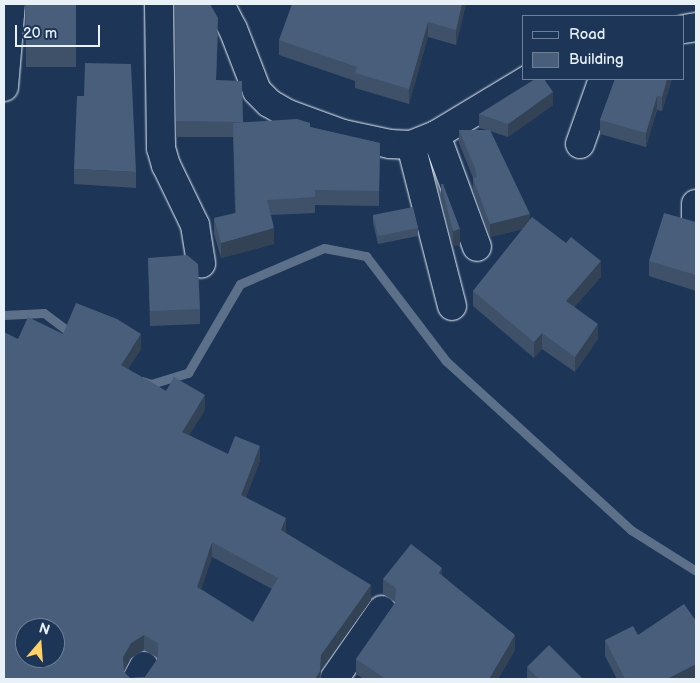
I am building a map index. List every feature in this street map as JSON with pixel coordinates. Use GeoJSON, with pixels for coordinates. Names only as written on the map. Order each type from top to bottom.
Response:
{"type":"FeatureCollection","features":[{"type":"Feature","properties":{"kind":"street"},"geometry":{"type":"LineString","coordinates":[[4,87],[11,4]]}},
{"type":"Feature","properties":{"kind":"street"},"geometry":{"type":"LineString","coordinates":[[160,4],[161,148],[166,165],[195,225],[201,264]]}},
{"type":"Feature","properties":{"kind":"street"},"geometry":{"type":"LineString","coordinates":[[220,4],[233,29],[253,83],[269,103],[288,114],[344,134],[390,144],[411,145],[436,135],[527,80]]}},
{"type":"Feature","properties":{"kind":"street"},"geometry":{"type":"LineString","coordinates":[[580,144],[603,80]]}},
{"type":"Feature","properties":{"kind":"street"},"geometry":{"type":"LineString","coordinates":[[436,135],[477,247]]}},
{"type":"Feature","properties":{"kind":"street"},"geometry":{"type":"LineString","coordinates":[[411,145],[452,306]]}},
{"type":"Feature","properties":{"kind":"street"},"geometry":{"type":"LineString","coordinates":[[696,204],[696,218]]}},
{"type":"Feature","properties":{"kind":"street"},"geometry":{"type":"LineString","coordinates":[[334,679],[382,610]]}},
{"type":"Feature","properties":{"kind":"building"},"geometry":{"type":"Polygon","coordinates":[[[26,4],[76,4],[76,45],[26,45],[26,4]]]}},
{"type":"Feature","properties":{"kind":"building"},"geometry":{"type":"Polygon","coordinates":[[[175,4],[210,4],[218,18],[216,80],[242,81],[243,122],[176,121],[175,4]]]}},
{"type":"Feature","properties":{"kind":"building"},"geometry":{"type":"Polygon","coordinates":[[[292,4],[462,4],[456,30],[428,22],[409,89],[355,73],[357,67],[279,40],[292,4]]]}},
{"type":"Feature","properties":{"kind":"building"},"geometry":{"type":"Polygon","coordinates":[[[85,63],[131,64],[136,172],[74,169],[77,96],[84,96],[85,63]]]}},
{"type":"Feature","properties":{"kind":"building"},"geometry":{"type":"Polygon","coordinates":[[[533,80],[545,80],[553,92],[508,124],[479,114],[533,80]]]}},
{"type":"Feature","properties":{"kind":"building"},"geometry":{"type":"Polygon","coordinates":[[[615,80],[667,80],[662,97],[657,96],[646,133],[600,120],[615,80]]]}},
{"type":"Feature","properties":{"kind":"building"},"geometry":{"type":"Polygon","coordinates":[[[297,119],[310,123],[310,127],[380,143],[379,191],[315,190],[315,197],[267,200],[274,228],[221,243],[214,218],[236,213],[233,123],[297,119]]]}},
{"type":"Feature","properties":{"kind":"building"},"geometry":{"type":"Polygon","coordinates":[[[459,130],[490,130],[530,214],[490,224],[473,178],[477,177],[475,168],[459,130]]]}},
{"type":"Feature","properties":{"kind":"building"},"geometry":{"type":"Polygon","coordinates":[[[441,184],[443,184],[460,229],[453,231],[441,184]]]}},
{"type":"Feature","properties":{"kind":"building"},"geometry":{"type":"Polygon","coordinates":[[[413,207],[418,228],[378,236],[373,215],[413,207]]]}},
{"type":"Feature","properties":{"kind":"building"},"geometry":{"type":"Polygon","coordinates":[[[664,213],[696,222],[696,275],[649,261],[664,213]]]}},
{"type":"Feature","properties":{"kind":"building"},"geometry":{"type":"Polygon","coordinates":[[[532,217],[566,243],[571,237],[601,261],[566,301],[598,324],[575,357],[542,333],[534,342],[473,291],[532,217]]]}},
{"type":"Feature","properties":{"kind":"building"},"geometry":{"type":"Polygon","coordinates":[[[187,255],[198,264],[200,309],[150,311],[148,258],[187,255]]]}},
{"type":"Feature","properties":{"kind":"building"},"geometry":{"type":"Polygon","coordinates":[[[76,303],[117,319],[141,334],[121,365],[166,391],[174,377],[205,395],[182,432],[228,454],[235,436],[260,446],[241,495],[286,518],[281,530],[371,585],[321,655],[320,671],[315,679],[4,679],[4,332],[18,339],[28,317],[63,334],[76,303]],[[212,542],[197,587],[253,622],[278,578],[212,542]],[[144,635],[131,643],[123,657],[124,672],[130,678],[145,677],[158,658],[158,643],[144,635]]]}},
{"type":"Feature","properties":{"kind":"building"},"geometry":{"type":"Polygon","coordinates":[[[411,544],[442,568],[439,573],[515,635],[489,679],[386,679],[356,659],[395,603],[396,588],[383,579],[411,544]]]}},
{"type":"Feature","properties":{"kind":"building"},"geometry":{"type":"Polygon","coordinates":[[[684,604],[696,621],[696,664],[667,679],[625,679],[605,640],[633,626],[638,635],[684,604]]]}},
{"type":"Feature","properties":{"kind":"building"},"geometry":{"type":"Polygon","coordinates":[[[549,645],[583,679],[539,679],[527,667],[549,645]]]}},
{"type":"Feature","properties":{"kind":"waterway"},"geometry":{"type":"LineString","coordinates":[[142,381],[151,384],[188,373],[240,284],[324,248],[366,256],[446,361],[631,530],[696,571]]}},
{"type":"Feature","properties":{"kind":"waterway"},"geometry":{"type":"LineString","coordinates":[[4,315],[44,313],[73,335]]}}]}
